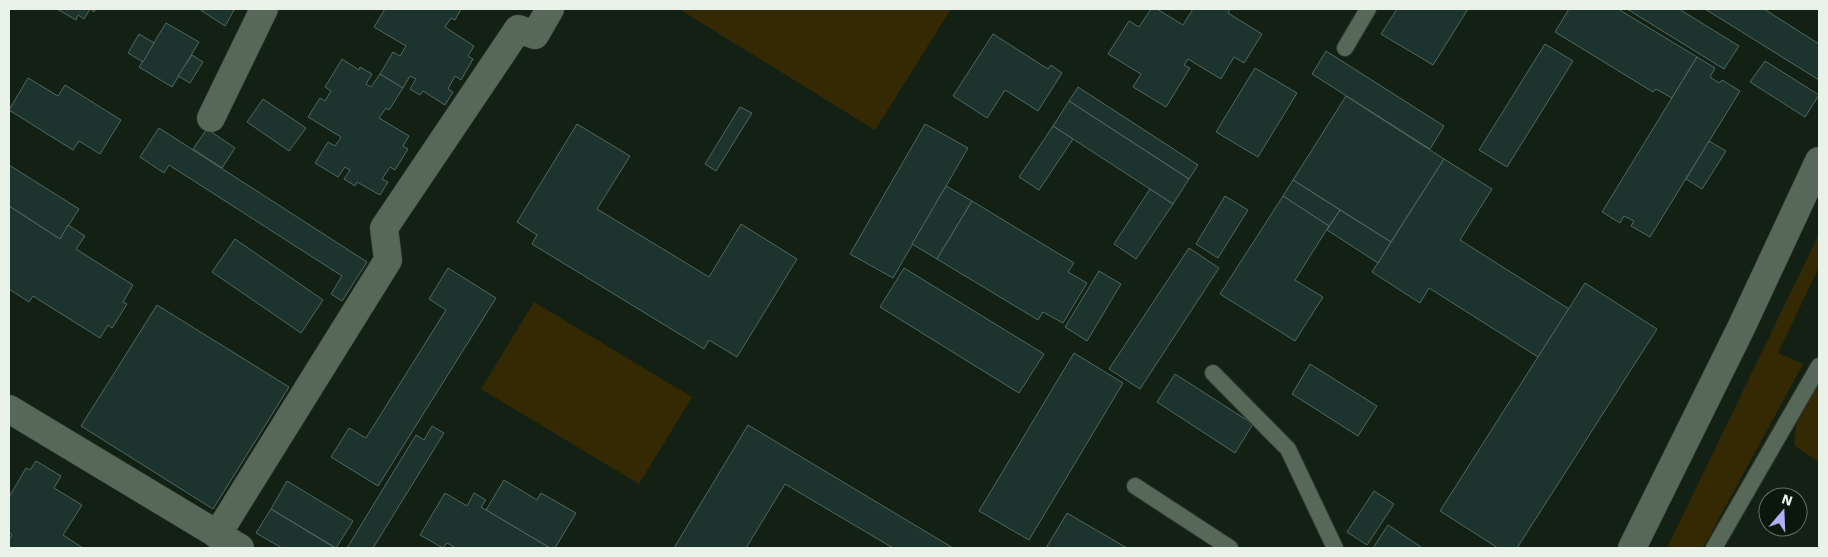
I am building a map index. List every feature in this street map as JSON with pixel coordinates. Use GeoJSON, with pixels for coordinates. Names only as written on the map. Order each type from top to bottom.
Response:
{"type":"FeatureCollection","features":[{"type":"Feature","properties":{"kind":"street"},"geometry":{"type":"LineString","coordinates":[[211,118],[264,9]]}},
{"type":"Feature","properties":{"kind":"street"},"geometry":{"type":"LineString","coordinates":[[9,409],[229,542],[388,260],[384,228],[518,29],[535,36],[550,9]]}},
{"type":"Feature","properties":{"kind":"street"},"geometry":{"type":"LineString","coordinates":[[1632,548],[1741,328],[1819,161]]}},
{"type":"Feature","properties":{"kind":"lane"},"geometry":{"type":"LineString","coordinates":[[1345,48],[1368,9]]}},
{"type":"Feature","properties":{"kind":"lane"},"geometry":{"type":"LineString","coordinates":[[1714,548],[1819,366]]}},
{"type":"Feature","properties":{"kind":"lane"},"geometry":{"type":"LineString","coordinates":[[1214,373],[1288,449],[1335,548]]}},
{"type":"Feature","properties":{"kind":"lane"},"geometry":{"type":"LineString","coordinates":[[1135,486],[1230,548]]}},
{"type":"Feature","properties":{"kind":"shaded area"},"geometry":{"type":"Polygon","coordinates":[[[679,9],[951,9],[875,130],[679,9]]]}},
{"type":"Feature","properties":{"kind":"shaded area"},"geometry":{"type":"Polygon","coordinates":[[[1819,234],[1819,267],[1778,353],[1803,364],[1703,548],[1667,548],[1819,234]]]}},
{"type":"Feature","properties":{"kind":"shaded area"},"geometry":{"type":"Polygon","coordinates":[[[534,302],[692,397],[639,484],[481,389],[534,302]]]}},
{"type":"Feature","properties":{"kind":"shaded area"},"geometry":{"type":"Polygon","coordinates":[[[1819,382],[1819,462],[1795,446],[1795,437],[1801,412],[1819,382]]]}},
{"type":"Feature","properties":{"kind":"building"},"geometry":{"type":"Polygon","coordinates":[[[57,9],[90,9],[84,19],[78,15],[76,20],[57,9]]]}},
{"type":"Feature","properties":{"kind":"building"},"geometry":{"type":"Polygon","coordinates":[[[199,9],[232,9],[234,10],[225,26],[199,9]]]}},
{"type":"Feature","properties":{"kind":"building"},"geometry":{"type":"Polygon","coordinates":[[[385,9],[461,9],[455,20],[451,18],[445,27],[474,46],[468,56],[473,59],[461,80],[455,76],[448,89],[453,92],[445,105],[423,91],[420,95],[410,89],[416,79],[410,76],[403,88],[380,74],[393,52],[400,56],[406,46],[374,27],[385,9]]]}},
{"type":"Feature","properties":{"kind":"building"},"geometry":{"type":"Polygon","coordinates":[[[1151,9],[1157,9],[1183,25],[1193,9],[1230,9],[1228,13],[1262,34],[1244,63],[1234,57],[1221,79],[1188,59],[1184,65],[1190,68],[1166,107],[1133,87],[1141,74],[1108,54],[1129,21],[1139,27],[1151,9]]]}},
{"type":"Feature","properties":{"kind":"building"},"geometry":{"type":"Polygon","coordinates":[[[1397,9],[1468,9],[1433,65],[1381,34],[1397,9]]]}},
{"type":"Feature","properties":{"kind":"building"},"geometry":{"type":"Polygon","coordinates":[[[1569,9],[1618,9],[1697,57],[1672,98],[1656,89],[1653,92],[1555,32],[1569,9]]]}},
{"type":"Feature","properties":{"kind":"building"},"geometry":{"type":"Polygon","coordinates":[[[1627,9],[1679,9],[1739,46],[1724,69],[1627,9]]]}},
{"type":"Feature","properties":{"kind":"building"},"geometry":{"type":"Polygon","coordinates":[[[1705,9],[1764,9],[1819,44],[1819,80],[1705,9]]]}},
{"type":"Feature","properties":{"kind":"building"},"geometry":{"type":"Polygon","coordinates":[[[166,23],[199,42],[172,87],[139,67],[166,23]]]}},
{"type":"Feature","properties":{"kind":"building"},"geometry":{"type":"Polygon","coordinates":[[[139,34],[154,43],[143,62],[128,53],[139,34]]]}},
{"type":"Feature","properties":{"kind":"building"},"geometry":{"type":"Polygon","coordinates":[[[993,34],[1048,69],[1051,65],[1062,73],[1038,111],[1005,90],[987,118],[953,96],[993,34]]]}},
{"type":"Feature","properties":{"kind":"building"},"geometry":{"type":"Polygon","coordinates":[[[1545,44],[1573,61],[1507,167],[1479,150],[1545,44]]]}},
{"type":"Feature","properties":{"kind":"building"},"geometry":{"type":"Polygon","coordinates":[[[1326,51],[1444,126],[1430,149],[1312,74],[1326,51]]]}},
{"type":"Feature","properties":{"kind":"building"},"geometry":{"type":"Polygon","coordinates":[[[192,55],[203,62],[190,83],[178,76],[192,55]]]}},
{"type":"Feature","properties":{"kind":"building"},"geometry":{"type":"Polygon","coordinates":[[[1697,57],[1715,68],[1710,77],[1719,83],[1722,80],[1740,91],[1650,237],[1631,226],[1634,221],[1624,216],[1620,223],[1602,212],[1697,57]]]}},
{"type":"Feature","properties":{"kind":"building"},"geometry":{"type":"Polygon","coordinates":[[[342,59],[359,70],[360,67],[372,74],[366,84],[371,87],[380,74],[403,88],[389,110],[386,108],[379,118],[409,136],[403,146],[408,149],[395,170],[390,167],[382,179],[388,182],[380,195],[357,182],[355,186],[344,179],[350,170],[345,167],[338,177],[315,163],[328,142],[335,146],[341,137],[308,117],[320,98],[325,101],[331,91],[325,87],[342,59]]]}},
{"type":"Feature","properties":{"kind":"building"},"geometry":{"type":"Polygon","coordinates":[[[1765,61],[1819,95],[1805,117],[1750,82],[1765,61]]]}},
{"type":"Feature","properties":{"kind":"building"},"geometry":{"type":"Polygon","coordinates":[[[1255,68],[1297,93],[1258,157],[1216,132],[1255,68]]]}},
{"type":"Feature","properties":{"kind":"building"},"geometry":{"type":"Polygon","coordinates":[[[28,78],[58,96],[65,85],[121,120],[100,154],[79,141],[73,150],[9,110],[28,78]]]}},
{"type":"Feature","properties":{"kind":"building"},"geometry":{"type":"Polygon","coordinates":[[[1078,87],[1198,165],[1189,179],[1069,101],[1078,87]]]}},
{"type":"Feature","properties":{"kind":"building"},"geometry":{"type":"Polygon","coordinates":[[[1346,96],[1444,159],[1391,242],[1293,180],[1346,96]]]}},
{"type":"Feature","properties":{"kind":"building"},"geometry":{"type":"Polygon","coordinates":[[[263,99],[306,128],[289,151],[247,122],[263,99]]]}},
{"type":"Feature","properties":{"kind":"building"},"geometry":{"type":"Polygon","coordinates":[[[1069,101],[1189,179],[1173,204],[1053,126],[1069,101]]]}},
{"type":"Feature","properties":{"kind":"building"},"geometry":{"type":"Polygon","coordinates":[[[740,107],[752,113],[716,171],[705,164],[740,107]]]}},
{"type":"Feature","properties":{"kind":"building"},"geometry":{"type":"Polygon","coordinates":[[[577,124],[630,156],[597,209],[709,277],[741,224],[797,259],[737,357],[709,340],[704,349],[532,244],[537,235],[517,222],[577,124]]]}},
{"type":"Feature","properties":{"kind":"building"},"geometry":{"type":"Polygon","coordinates":[[[925,124],[968,148],[893,278],[850,254],[925,124]]]}},
{"type":"Feature","properties":{"kind":"building"},"geometry":{"type":"Polygon","coordinates":[[[1053,126],[1073,139],[1039,190],[1019,177],[1053,126]]]}},
{"type":"Feature","properties":{"kind":"building"},"geometry":{"type":"Polygon","coordinates":[[[159,128],[367,262],[342,301],[331,294],[342,276],[169,165],[164,173],[140,157],[159,128]]]}},
{"type":"Feature","properties":{"kind":"building"},"geometry":{"type":"Polygon","coordinates":[[[207,129],[235,148],[222,168],[193,149],[207,129]]]}},
{"type":"Feature","properties":{"kind":"building"},"geometry":{"type":"Polygon","coordinates":[[[1709,141],[1726,151],[1702,189],[1686,179],[1709,141]]]}},
{"type":"Feature","properties":{"kind":"building"},"geometry":{"type":"Polygon","coordinates":[[[1444,159],[1492,189],[1460,240],[1569,309],[1538,357],[1429,288],[1420,303],[1372,272],[1444,159]]]}},
{"type":"Feature","properties":{"kind":"building"},"geometry":{"type":"Polygon","coordinates":[[[9,165],[79,209],[60,239],[9,206],[9,165]]]}},
{"type":"Feature","properties":{"kind":"building"},"geometry":{"type":"Polygon","coordinates":[[[1293,180],[1340,210],[1329,226],[1283,196],[1293,180]]]}},
{"type":"Feature","properties":{"kind":"building"},"geometry":{"type":"Polygon","coordinates":[[[946,186],[972,201],[937,259],[912,244],[946,186]]]}},
{"type":"Feature","properties":{"kind":"building"},"geometry":{"type":"Polygon","coordinates":[[[1150,189],[1173,204],[1136,259],[1114,244],[1150,189]]]}},
{"type":"Feature","properties":{"kind":"building"},"geometry":{"type":"Polygon","coordinates":[[[1225,196],[1248,210],[1218,258],[1196,244],[1225,196]]]}},
{"type":"Feature","properties":{"kind":"building"},"geometry":{"type":"Polygon","coordinates":[[[1283,196],[1329,226],[1295,280],[1323,297],[1295,341],[1220,294],[1283,196]]]}},
{"type":"Feature","properties":{"kind":"building"},"geometry":{"type":"Polygon","coordinates":[[[972,201],[1074,263],[1068,272],[1087,283],[1063,323],[1043,312],[1038,320],[937,259],[972,201]]]}},
{"type":"Feature","properties":{"kind":"building"},"geometry":{"type":"Polygon","coordinates":[[[9,206],[60,239],[68,225],[85,236],[76,249],[133,285],[123,302],[127,304],[112,328],[108,325],[100,338],[33,296],[29,302],[9,289],[9,206]]]}},
{"type":"Feature","properties":{"kind":"building"},"geometry":{"type":"Polygon","coordinates":[[[1340,210],[1391,242],[1378,263],[1327,230],[1340,210]]]}},
{"type":"Feature","properties":{"kind":"building"},"geometry":{"type":"Polygon","coordinates":[[[235,239],[323,300],[301,333],[212,272],[235,239]]]}},
{"type":"Feature","properties":{"kind":"building"},"geometry":{"type":"Polygon","coordinates":[[[1189,248],[1219,268],[1140,389],[1109,369],[1189,248]]]}},
{"type":"Feature","properties":{"kind":"building"},"geometry":{"type":"Polygon","coordinates":[[[448,268],[496,298],[378,486],[331,457],[349,428],[366,438],[446,310],[429,299],[448,268]]]}},
{"type":"Feature","properties":{"kind":"building"},"geometry":{"type":"Polygon","coordinates":[[[904,268],[1044,354],[1019,393],[880,307],[904,268]]]}},
{"type":"Feature","properties":{"kind":"building"},"geometry":{"type":"Polygon","coordinates":[[[1099,271],[1121,284],[1087,341],[1065,327],[1099,271]]]}},
{"type":"Feature","properties":{"kind":"building"},"geometry":{"type":"Polygon","coordinates":[[[1585,283],[1657,329],[1517,548],[1498,548],[1440,511],[1585,283]]]}},
{"type":"Feature","properties":{"kind":"building"},"geometry":{"type":"Polygon","coordinates":[[[157,305],[289,387],[213,509],[81,426],[157,305]]]}},
{"type":"Feature","properties":{"kind":"building"},"geometry":{"type":"Polygon","coordinates":[[[1074,353],[1123,383],[1029,540],[979,511],[1074,353]]]}},
{"type":"Feature","properties":{"kind":"building"},"geometry":{"type":"Polygon","coordinates":[[[1310,364],[1377,406],[1358,436],[1292,394],[1310,364]]]}},
{"type":"Feature","properties":{"kind":"building"},"geometry":{"type":"Polygon","coordinates":[[[1175,374],[1253,424],[1235,453],[1157,402],[1175,374]]]}},
{"type":"Feature","properties":{"kind":"building"},"geometry":{"type":"Polygon","coordinates":[[[748,425],[953,548],[893,548],[785,484],[746,548],[674,548],[748,425]]]}},
{"type":"Feature","properties":{"kind":"building"},"geometry":{"type":"Polygon","coordinates":[[[432,426],[444,433],[373,548],[347,548],[416,435],[424,440],[432,426]]]}},
{"type":"Feature","properties":{"kind":"building"},"geometry":{"type":"Polygon","coordinates":[[[36,461],[61,476],[54,488],[82,505],[63,535],[83,548],[9,548],[9,540],[12,535],[9,532],[9,497],[26,468],[30,470],[36,461]]]}},
{"type":"Feature","properties":{"kind":"building"},"geometry":{"type":"Polygon","coordinates":[[[504,480],[537,500],[541,493],[576,513],[555,548],[550,548],[486,510],[504,480]]]}},
{"type":"Feature","properties":{"kind":"building"},"geometry":{"type":"Polygon","coordinates":[[[287,481],[353,521],[336,548],[271,509],[287,481]]]}},
{"type":"Feature","properties":{"kind":"building"},"geometry":{"type":"Polygon","coordinates":[[[1374,491],[1394,504],[1367,545],[1347,532],[1374,491]]]}},
{"type":"Feature","properties":{"kind":"building"},"geometry":{"type":"Polygon","coordinates":[[[445,493],[467,506],[474,493],[486,500],[481,507],[550,548],[456,548],[447,543],[443,548],[420,535],[445,493]]]}},
{"type":"Feature","properties":{"kind":"building"},"geometry":{"type":"Polygon","coordinates":[[[271,509],[335,548],[282,548],[256,533],[271,509]]]}},
{"type":"Feature","properties":{"kind":"building"},"geometry":{"type":"Polygon","coordinates":[[[1067,513],[1127,548],[1046,548],[1067,513]]]}},
{"type":"Feature","properties":{"kind":"building"},"geometry":{"type":"Polygon","coordinates":[[[1388,525],[1421,547],[1373,548],[1388,525]]]}}]}
